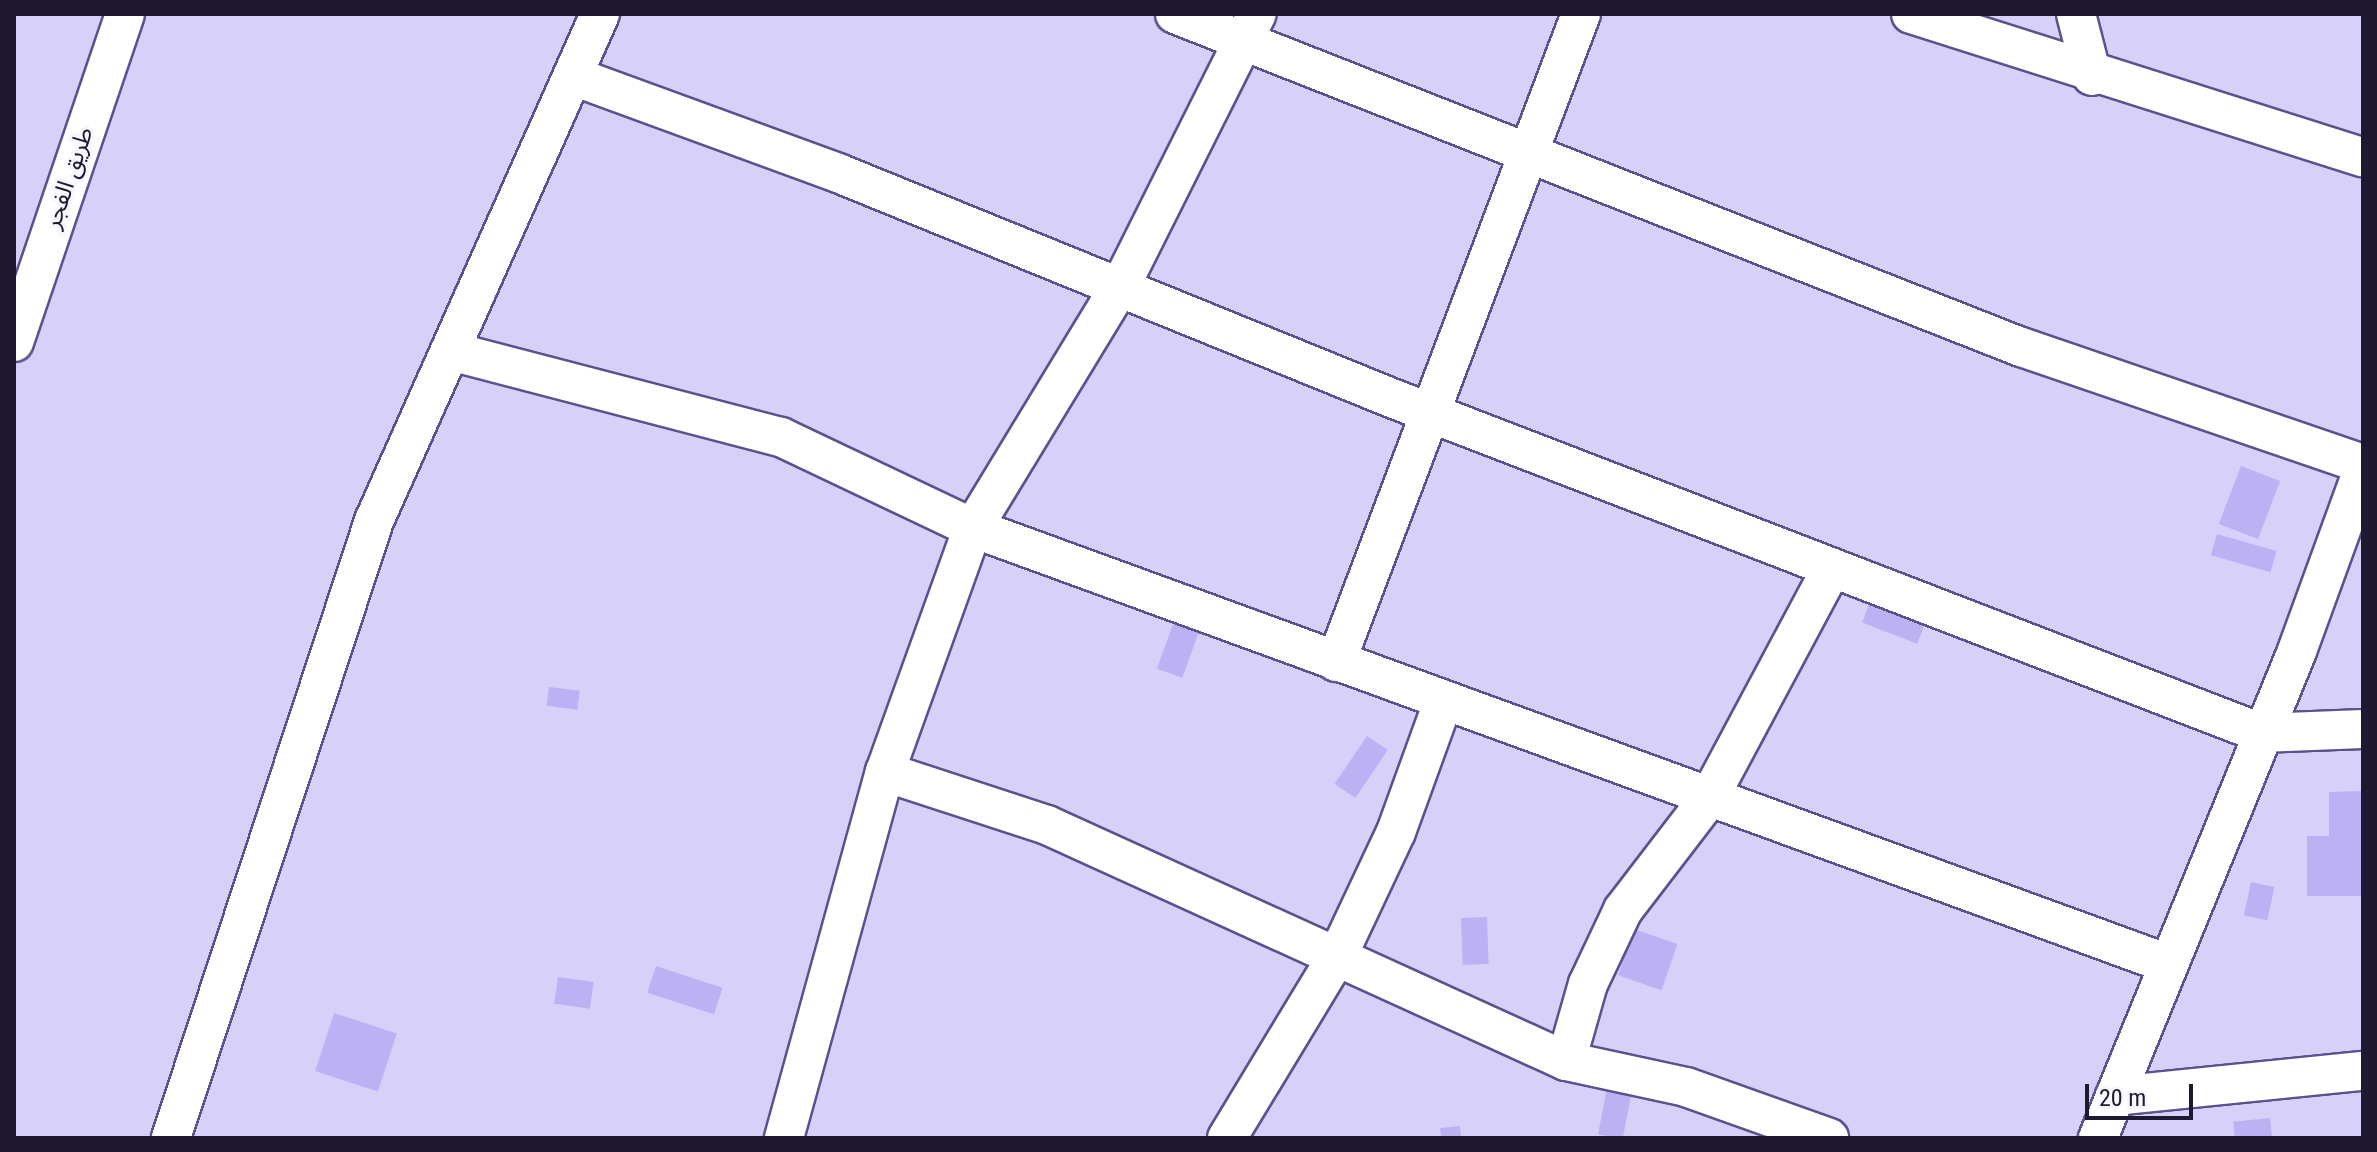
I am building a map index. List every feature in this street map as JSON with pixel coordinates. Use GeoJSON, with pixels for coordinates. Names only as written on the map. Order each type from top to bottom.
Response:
{"type":"FeatureCollection","features":[{"type":"Feature","properties":{"kind":"street","name":"طريق الفجر"},"geometry":{"type":"LineString","coordinates":[[14,342],[125,14]]}},
{"type":"Feature","properties":{"kind":"street"},"geometry":{"type":"LineString","coordinates":[[171,1138],[374,521],[600,14]]}},
{"type":"Feature","properties":{"kind":"street"},"geometry":{"type":"LineString","coordinates":[[1175,14],[1252,27],[1528,156],[2021,347],[2363,464]]}},
{"type":"Feature","properties":{"kind":"street"},"geometry":{"type":"LineString","coordinates":[[1336,662],[1581,14]]}},
{"type":"Feature","properties":{"kind":"street"},"geometry":{"type":"LineString","coordinates":[[1911,14],[2092,76],[2363,157]]}},
{"type":"Feature","properties":{"kind":"street"},"geometry":{"type":"LineString","coordinates":[[2076,14],[2092,76]]}},
{"type":"Feature","properties":{"kind":"street"},"geometry":{"type":"LineString","coordinates":[[784,1138],[885,772],[973,528],[1121,285],[1252,27]]}},
{"type":"Feature","properties":{"kind":"street"},"geometry":{"type":"LineString","coordinates":[[573,76],[1121,285],[1432,413],[2261,733],[2363,729]]}},
{"type":"Feature","properties":{"kind":"street"},"geometry":{"type":"LineString","coordinates":[[450,351],[781,437],[973,528],[2168,964]]}},
{"type":"Feature","properties":{"kind":"street"},"geometry":{"type":"LineString","coordinates":[[2098,1138],[2363,470]]}},
{"type":"Feature","properties":{"kind":"street"},"geometry":{"type":"LineString","coordinates":[[1566,1061],[1588,984],[1623,910],[1709,798],[1832,568]]}},
{"type":"Feature","properties":{"kind":"street"},"geometry":{"type":"LineString","coordinates":[[1227,1138],[1339,953],[1396,832],[1443,702]]}},
{"type":"Feature","properties":{"kind":"street"},"geometry":{"type":"LineString","coordinates":[[885,772],[1047,825],[1339,953],[1441,1008],[1566,1061],[1686,1087],[1829,1138]]}},
{"type":"Feature","properties":{"kind":"street"},"geometry":{"type":"LineString","coordinates":[[2115,1096],[2363,1071]]}},
{"type":"Feature","properties":{"kind":"building"},"geometry":{"type":"Polygon","coordinates":[[[2241,466],[2280,481],[2258,539],[2219,524],[2241,466]]]}},
{"type":"Feature","properties":{"kind":"building"},"geometry":{"type":"Polygon","coordinates":[[[2217,534],[2277,551],[2271,572],[2211,555],[2217,534]]]}},
{"type":"Feature","properties":{"kind":"building"},"geometry":{"type":"Polygon","coordinates":[[[1870,602],[1925,623],[1917,644],[1862,623],[1870,602]]]}},
{"type":"Feature","properties":{"kind":"building"},"geometry":{"type":"Polygon","coordinates":[[[1176,616],[1201,625],[1182,678],[1157,669],[1176,616]]]}},
{"type":"Feature","properties":{"kind":"building"},"geometry":{"type":"Polygon","coordinates":[[[549,687],[580,691],[577,710],[547,706],[549,687]]]}},
{"type":"Feature","properties":{"kind":"building"},"geometry":{"type":"Polygon","coordinates":[[[1367,736],[1388,750],[1355,798],[1335,784],[1367,736]]]}},
{"type":"Feature","properties":{"kind":"building"},"geometry":{"type":"Polygon","coordinates":[[[2363,791],[2363,896],[2307,896],[2307,836],[2329,836],[2329,792],[2363,791]]]}},
{"type":"Feature","properties":{"kind":"building"},"geometry":{"type":"Polygon","coordinates":[[[2251,882],[2274,887],[2267,920],[2244,915],[2251,882]]]}},
{"type":"Feature","properties":{"kind":"building"},"geometry":{"type":"Polygon","coordinates":[[[1487,917],[1489,964],[1463,965],[1461,918],[1487,917]]]}},
{"type":"Feature","properties":{"kind":"building"},"geometry":{"type":"Polygon","coordinates":[[[1634,929],[1677,944],[1662,990],[1618,975],[1634,929]]]}},
{"type":"Feature","properties":{"kind":"building"},"geometry":{"type":"Polygon","coordinates":[[[656,966],[723,988],[714,1014],[647,993],[656,966]]]}},
{"type":"Feature","properties":{"kind":"building"},"geometry":{"type":"Polygon","coordinates":[[[558,977],[594,982],[590,1009],[554,1004],[558,977]]]}},
{"type":"Feature","properties":{"kind":"building"},"geometry":{"type":"Polygon","coordinates":[[[334,1013],[397,1033],[378,1091],[315,1071],[334,1013]]]}},
{"type":"Feature","properties":{"kind":"building"},"geometry":{"type":"Polygon","coordinates":[[[1607,1088],[1632,1093],[1623,1138],[1598,1134],[1607,1088]]]}},
{"type":"Feature","properties":{"kind":"building"},"geometry":{"type":"Polygon","coordinates":[[[2270,1118],[2272,1138],[2235,1138],[2233,1122],[2270,1118]]]}},
{"type":"Feature","properties":{"kind":"building"},"geometry":{"type":"Polygon","coordinates":[[[1460,1126],[1461,1138],[1441,1138],[1440,1128],[1460,1126]]]}}]}
